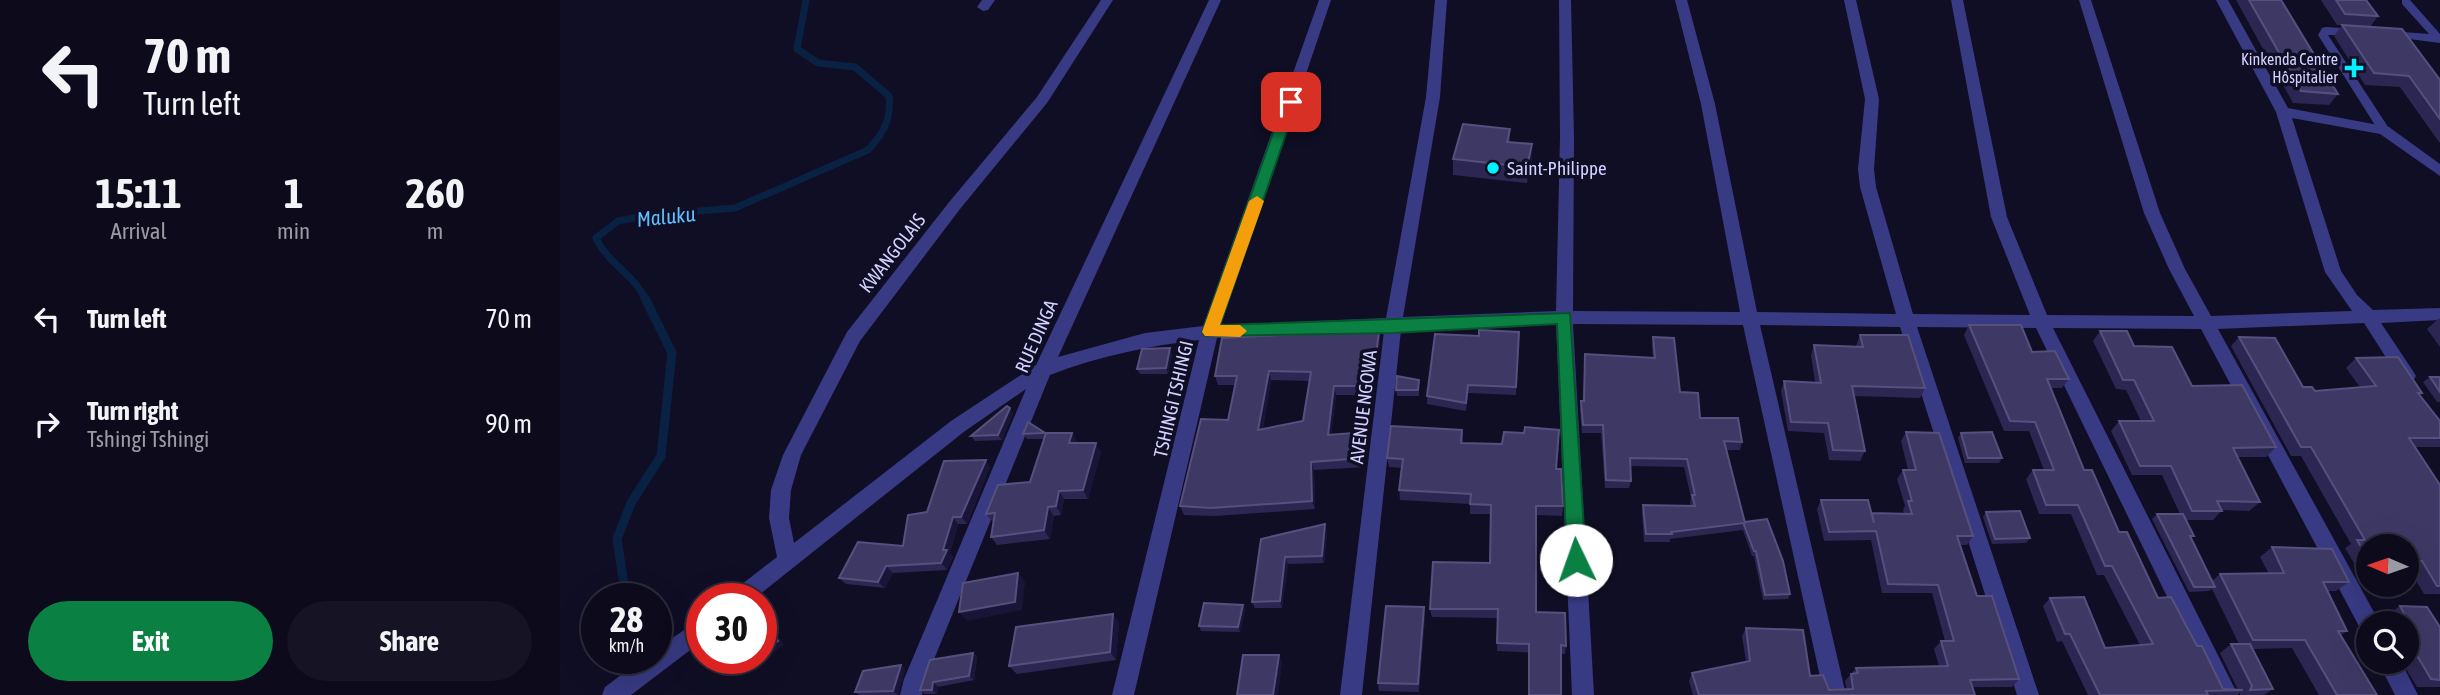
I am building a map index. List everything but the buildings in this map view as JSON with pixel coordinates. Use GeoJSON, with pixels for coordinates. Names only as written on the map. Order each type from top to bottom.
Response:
{"type":"FeatureCollection","features":[{"type":"Feature","properties":{"kind":"street","name":"KWANGOLAIS"},"geometry":{"type":"LineString","coordinates":[[788,561],[779,518],[781,490],[792,455],[853,338],[955,205],[1042,100],[1107,0]]}},
{"type":"Feature","properties":{"kind":"street","name":"RUE DINGA"},"geometry":{"type":"LineString","coordinates":[[911,695],[915,679],[1043,370],[1215,0]]}},
{"type":"Feature","properties":{"kind":"street","name":"TSHINGI TSHINGI"},"geometry":{"type":"LineString","coordinates":[[1123,695],[1210,332],[1325,0]]}},
{"type":"Feature","properties":{"kind":"street","name":"AVENUE NGOWA"},"geometry":{"type":"LineString","coordinates":[[1350,695],[1393,327],[1433,97],[1441,0]]}},
{"type":"Feature","properties":{"kind":"street"},"geometry":{"type":"LineString","coordinates":[[1565,0],[1567,138],[1564,317],[1583,695]]}},
{"type":"Feature","properties":{"kind":"street"},"geometry":{"type":"LineString","coordinates":[[1681,0],[1707,104],[1750,318],[1835,695]]}},
{"type":"Feature","properties":{"kind":"street"},"geometry":{"type":"LineString","coordinates":[[1850,0],[1872,99],[1866,169],[1868,187],[1889,266],[2028,695]]}},
{"type":"Feature","properties":{"kind":"street"},"geometry":{"type":"LineString","coordinates":[[1957,0],[1978,102],[1993,196],[2042,323],[2227,695]]}},
{"type":"Feature","properties":{"kind":"street"},"geometry":{"type":"LineString","coordinates":[[2085,0],[2152,213],[2177,270],[2363,611]]}},
{"type":"Feature","properties":{"kind":"street"},"geometry":{"type":"LineString","coordinates":[[2222,0],[2283,112],[2333,272],[2351,299],[2368,317],[2418,395]]}},
{"type":"Feature","properties":{"kind":"street"},"geometry":{"type":"LineString","coordinates":[[2283,112],[2384,130],[2440,171]]}},
{"type":"Feature","properties":{"kind":"street"},"geometry":{"type":"LineString","coordinates":[[759,583],[958,426],[1043,370],[1118,346],[1210,332],[1393,327],[1564,317],[2207,323],[2440,314]]}},
{"type":"Feature","properties":{"kind":"street"},"geometry":{"type":"LineString","coordinates":[[613,695],[686,639]]}},
{"type":"Feature","properties":{"kind":"street"},"geometry":{"type":"LineString","coordinates":[[2396,674],[2407,695]]}},
{"type":"Feature","properties":{"kind":"lane"},"geometry":{"type":"LineString","coordinates":[[2406,2],[2439,38]]}},
{"type":"Feature","properties":{"kind":"lane"},"geometry":{"type":"LineString","coordinates":[[2384,130],[2323,35],[2326,30],[2439,38]]}},
{"type":"Feature","properties":{"kind":"waterway","name":"Maluku"},"geometry":{"type":"LineString","coordinates":[[646,300],[607,255],[596,238],[618,221],[650,215],[735,208],[868,150],[882,132],[889,112],[889,96],[855,67],[818,63],[797,49],[806,0]]}},
{"type":"Feature","properties":{"kind":"waterway","name":"Maluku"},"geometry":{"type":"LineString","coordinates":[[624,583],[617,539],[631,503],[661,456],[672,353],[646,300]]}},
{"type":"Feature","properties":{"kind":"slow traffic"},"geometry":{"type":"LineString","coordinates":[[1240,331],[1210,332],[1257,201]]}},
{"type":"Feature","properties":{"kind":"place","name":"Kinkenda Centre Hôspitalier"},"geometry":{"type":"Point","coordinates":[2354,68]}},
{"type":"Feature","properties":{"kind":"place","name":"Saint-Philippe"},"geometry":{"type":"Point","coordinates":[1493,168]}},
{"type":"Feature","properties":{"kind":"route"},"geometry":{"type":"LineString","coordinates":[[1291,102],[1210,332],[1393,327],[1564,317],[1576,560]]}}]}
